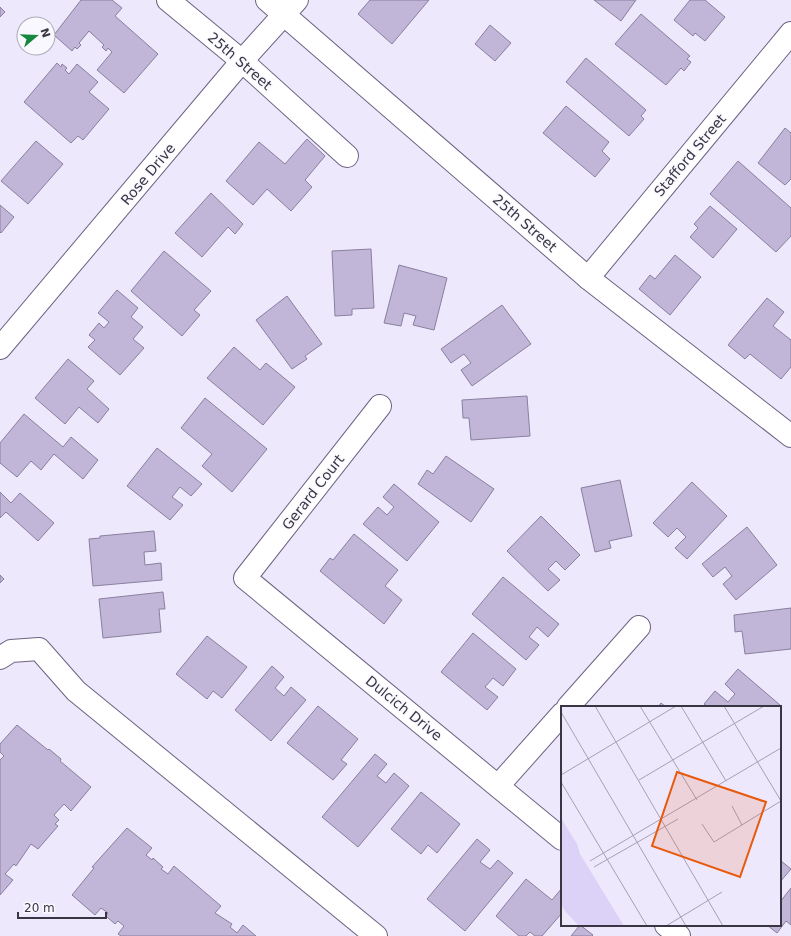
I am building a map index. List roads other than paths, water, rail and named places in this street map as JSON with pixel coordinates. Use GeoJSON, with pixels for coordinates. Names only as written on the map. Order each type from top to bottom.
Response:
{"type":"FeatureCollection","features":[{"type":"Feature","properties":{"kind":"street","name":"25th Street"},"geometry":{"type":"LineString","coordinates":[[168,0],[242,62],[347,156]]}},
{"type":"Feature","properties":{"kind":"street","name":"25th Street"},"geometry":{"type":"LineString","coordinates":[[267,0],[290,8],[588,278],[791,436]]}},
{"type":"Feature","properties":{"kind":"street","name":"Rose Drive"},"geometry":{"type":"LineString","coordinates":[[0,348],[242,62],[290,8]]}},
{"type":"Feature","properties":{"kind":"street","name":"Stafford Street"},"geometry":{"type":"LineString","coordinates":[[588,278],[791,32]]}},
{"type":"Feature","properties":{"kind":"street","name":"Gerard Court"},"geometry":{"type":"LineString","coordinates":[[245,578],[380,406]]}},
{"type":"Feature","properties":{"kind":"street","name":"Dulcich Drive"},"geometry":{"type":"LineString","coordinates":[[245,578],[561,838]]}},
{"type":"Feature","properties":{"kind":"street"},"geometry":{"type":"LineString","coordinates":[[569,706],[639,627]]}},
{"type":"Feature","properties":{"kind":"street"},"geometry":{"type":"LineString","coordinates":[[0,658],[11,652],[39,649],[76,691],[376,936]]}},
{"type":"Feature","properties":{"kind":"street"},"geometry":{"type":"LineString","coordinates":[[498,786],[561,715]]}},
{"type":"Feature","properties":{"kind":"street"},"geometry":{"type":"LineString","coordinates":[[667,926],[679,936]]}}]}
